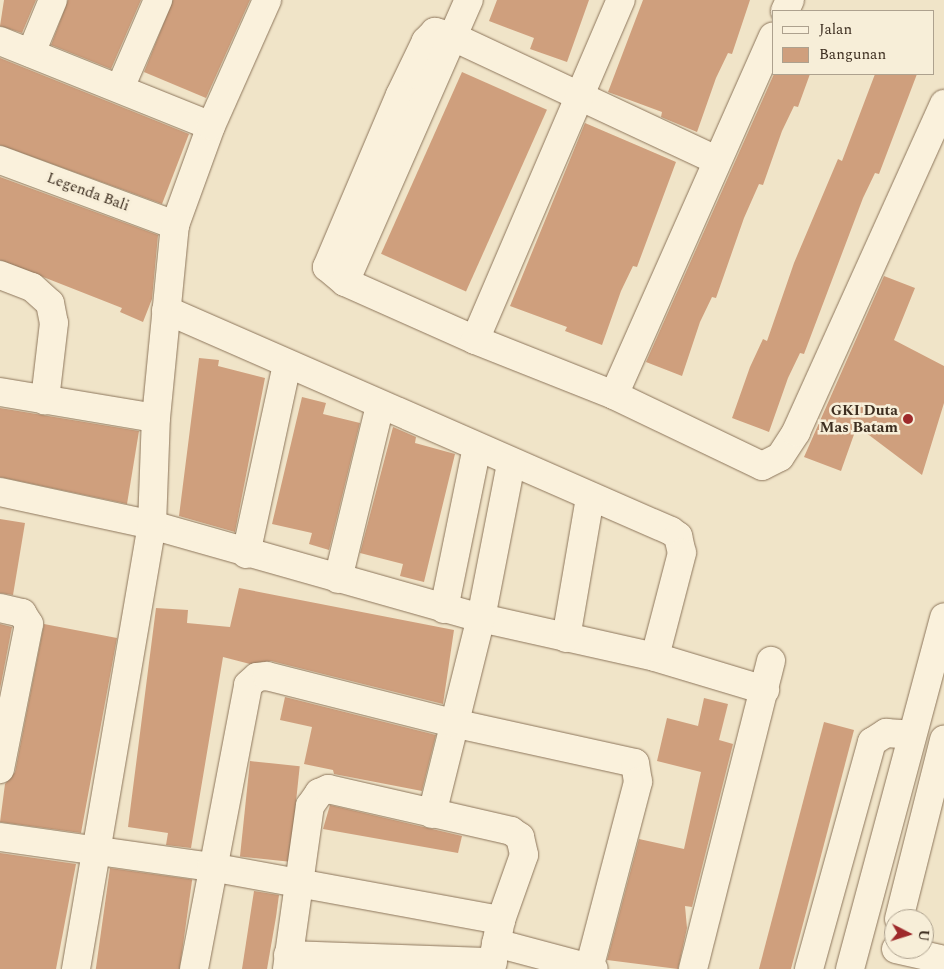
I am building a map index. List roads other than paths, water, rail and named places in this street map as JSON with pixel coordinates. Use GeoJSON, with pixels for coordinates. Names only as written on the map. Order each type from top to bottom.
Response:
{"type":"FeatureCollection","features":[{"type":"Feature","properties":{"kind":"street"},"geometry":{"type":"LineString","coordinates":[[31,53],[53,0]]}},
{"type":"Feature","properties":{"kind":"street"},"geometry":{"type":"LineString","coordinates":[[120,88],[158,0]]}},
{"type":"Feature","properties":{"kind":"street"},"geometry":{"type":"LineString","coordinates":[[76,969],[152,525],[156,418],[175,225],[211,126],[267,0]]}},
{"type":"Feature","properties":{"kind":"street"},"geometry":{"type":"LineString","coordinates":[[469,0],[345,282],[475,340],[614,395],[745,460],[762,466],[774,462],[796,432],[944,104]]}},
{"type":"Feature","properties":{"kind":"street"},"geometry":{"type":"LineString","coordinates":[[475,340],[621,0]]}},
{"type":"Feature","properties":{"kind":"street"},"geometry":{"type":"LineString","coordinates":[[453,37],[716,160]]}},
{"type":"Feature","properties":{"kind":"street"},"geometry":{"type":"LineString","coordinates":[[614,395],[716,160],[772,39]]}},
{"type":"Feature","properties":{"kind":"street"},"geometry":{"type":"LineString","coordinates":[[0,41],[211,126]]}},
{"type":"Feature","properties":{"kind":"street","name":"Legenda Bali"},"geometry":{"type":"LineString","coordinates":[[0,160],[175,225]]}},
{"type":"Feature","properties":{"kind":"street"},"geometry":{"type":"LineString","coordinates":[[0,275],[32,287],[50,303],[54,323],[44,400]]}},
{"type":"Feature","properties":{"kind":"street"},"geometry":{"type":"LineString","coordinates":[[166,310],[590,498],[671,531],[681,543],[655,658]]}},
{"type":"Feature","properties":{"kind":"street"},"geometry":{"type":"LineString","coordinates":[[246,554],[287,364]]}},
{"type":"Feature","properties":{"kind":"street"},"geometry":{"type":"LineString","coordinates":[[0,392],[156,418]]}},
{"type":"Feature","properties":{"kind":"street"},"geometry":{"type":"LineString","coordinates":[[338,579],[380,405]]}},
{"type":"Feature","properties":{"kind":"street"},"geometry":{"type":"LineString","coordinates":[[444,609],[477,448]]}},
{"type":"Feature","properties":{"kind":"street"},"geometry":{"type":"LineString","coordinates":[[432,814],[453,723],[481,618],[511,463]]}},
{"type":"Feature","properties":{"kind":"street"},"geometry":{"type":"LineString","coordinates":[[0,492],[152,525],[246,554],[444,609],[655,658],[765,690]]}},
{"type":"Feature","properties":{"kind":"street"},"geometry":{"type":"LineString","coordinates":[[566,638],[590,498]]}},
{"type":"Feature","properties":{"kind":"street"},"geometry":{"type":"LineString","coordinates":[[0,608],[22,613],[29,624],[0,770]]}},
{"type":"Feature","properties":{"kind":"street"},"geometry":{"type":"LineString","coordinates":[[850,969],[944,617]]}},
{"type":"Feature","properties":{"kind":"street"},"geometry":{"type":"LineString","coordinates":[[693,969],[771,661]]}},
{"type":"Feature","properties":{"kind":"street"},"geometry":{"type":"LineString","coordinates":[[0,837],[95,853],[211,868],[301,883],[495,948],[591,969],[638,782],[637,767],[630,759],[453,723],[278,677],[257,677],[248,685],[211,868],[194,969]]}},
{"type":"Feature","properties":{"kind":"street"},"geometry":{"type":"LineString","coordinates":[[809,969],[872,742],[886,733],[912,735]]}},
{"type":"Feature","properties":{"kind":"street"},"geometry":{"type":"LineString","coordinates":[[902,909],[944,740]]}},
{"type":"Feature","properties":{"kind":"street"},"geometry":{"type":"LineString","coordinates":[[328,789],[511,831],[520,837],[524,855],[495,948],[288,962],[301,883],[310,806],[319,793],[328,789]]}},
{"type":"Feature","properties":{"kind":"street"},"geometry":{"type":"LineString","coordinates":[[857,942],[884,948]]}},
{"type":"Feature","properties":{"kind":"place","name":"GKI Duta Mas Batam"},"geometry":{"type":"Point","coordinates":[908,419]}}]}
